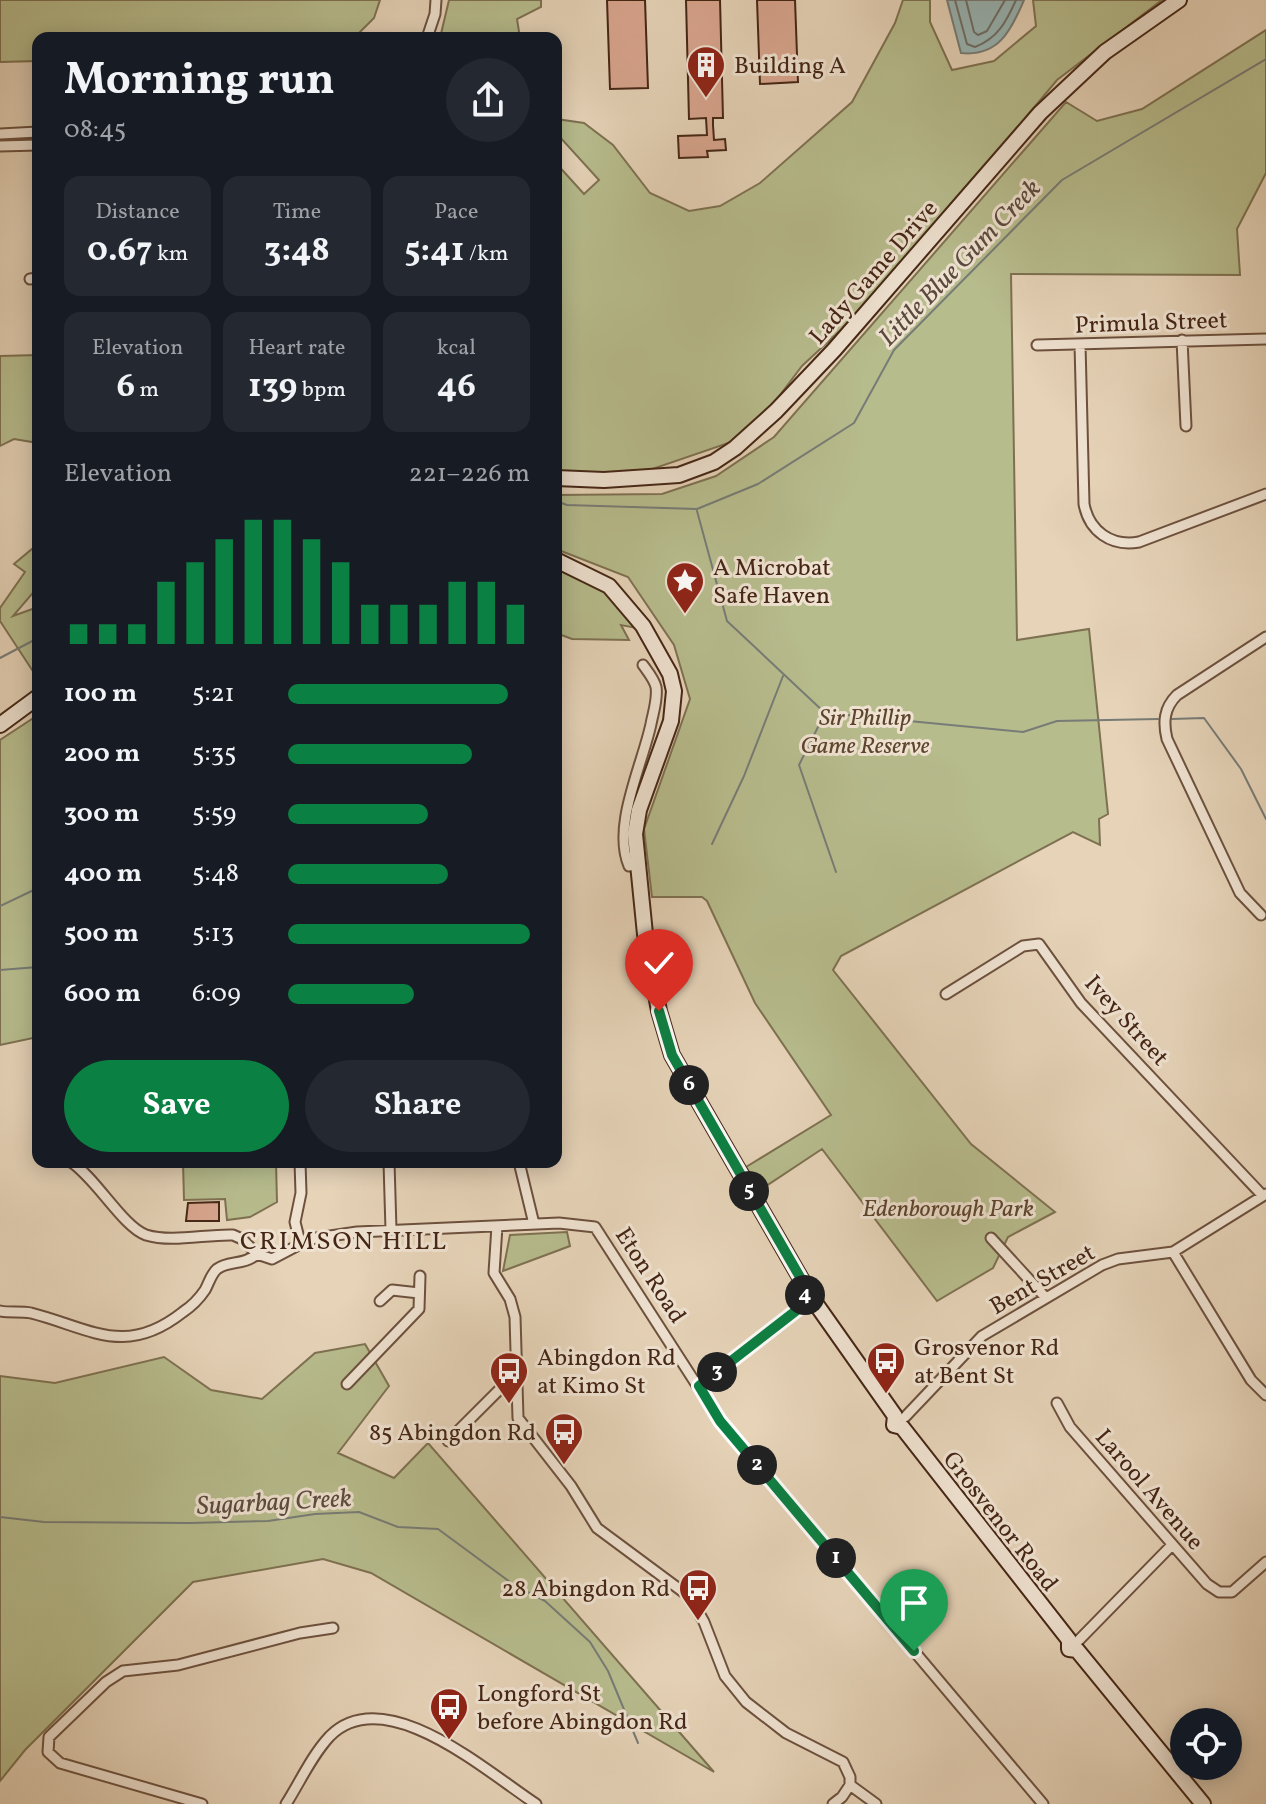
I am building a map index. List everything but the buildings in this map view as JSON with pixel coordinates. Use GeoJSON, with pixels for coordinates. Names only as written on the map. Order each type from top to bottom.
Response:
{"type":"FeatureCollection","features":[{"type":"Feature","properties":{"kind":"street"},"geometry":{"type":"LineString","coordinates":[[429,32],[436,0]]}},
{"type":"Feature","properties":{"kind":"street","name":"Lady Game Drive"},"geometry":{"type":"LineString","coordinates":[[562,478],[604,480],[679,475],[714,462],[735,448],[776,411],[834,350],[1040,113],[1105,52],[1179,0]]}},
{"type":"Feature","properties":{"kind":"street"},"geometry":{"type":"LineString","coordinates":[[0,134],[32,132]]}},
{"type":"Feature","properties":{"kind":"street"},"geometry":{"type":"LineString","coordinates":[[0,146],[32,145]]}},
{"type":"Feature","properties":{"kind":"street","name":"Primula Street"},"geometry":{"type":"LineString","coordinates":[[1037,345],[1266,339]]}},
{"type":"Feature","properties":{"kind":"street"},"geometry":{"type":"LineString","coordinates":[[1182,340],[1186,426]]}},
{"type":"Feature","properties":{"kind":"street"},"geometry":{"type":"LineString","coordinates":[[1080,344],[1084,504],[1091,524],[1099,533],[1118,542],[1139,542],[1266,494]]}},
{"type":"Feature","properties":{"kind":"street","name":"Grosvenor Road"},"geometry":{"type":"LineString","coordinates":[[562,563],[609,586],[632,611],[654,644],[674,691],[671,721],[637,822],[636,865],[650,965],[672,1055],[810,1300],[1203,1804]]}},
{"type":"Feature","properties":{"kind":"street"},"geometry":{"type":"LineString","coordinates":[[1261,915],[1240,893],[1167,739],[1164,726],[1167,709],[1177,695],[1266,637]]}},
{"type":"Feature","properties":{"kind":"street","name":"Grosvenor Road"},"geometry":{"type":"LineString","coordinates":[[636,865],[629,866],[625,857],[623,835],[624,819],[643,759],[655,706],[656,686],[643,665]]}},
{"type":"Feature","properties":{"kind":"street"},"geometry":{"type":"LineString","coordinates":[[0,725],[32,701]]}},
{"type":"Feature","properties":{"kind":"street","name":"Ivey Street"},"geometry":{"type":"LineString","coordinates":[[946,994],[1023,946],[1039,944],[1081,1003],[1264,1195]]}},
{"type":"Feature","properties":{"kind":"street"},"geometry":{"type":"LineString","coordinates":[[79,1168],[142,1233],[162,1237],[233,1235],[242,1239],[257,1254]]}},
{"type":"Feature","properties":{"kind":"street"},"geometry":{"type":"LineString","coordinates":[[300,1168],[301,1193],[295,1222],[300,1242]]}},
{"type":"Feature","properties":{"kind":"street"},"geometry":{"type":"LineString","coordinates":[[389,1168],[391,1230]]}},
{"type":"Feature","properties":{"kind":"street"},"geometry":{"type":"LineString","coordinates":[[520,1168],[534,1224]]}},
{"type":"Feature","properties":{"kind":"street","name":"Bent Street"},"geometry":{"type":"LineString","coordinates":[[901,1420],[982,1336],[1102,1265],[1118,1259],[1173,1252],[1264,1195]]}},
{"type":"Feature","properties":{"kind":"street","name":"Eton Road"},"geometry":{"type":"LineString","coordinates":[[0,1311],[28,1313],[93,1335],[137,1335],[164,1325],[184,1312],[203,1293],[217,1268],[244,1263],[257,1254],[272,1259],[300,1242],[331,1235],[391,1230],[585,1224],[599,1231],[720,1421],[1043,1804]]}},
{"type":"Feature","properties":{"kind":"street"},"geometry":{"type":"LineString","coordinates":[[497,1226],[494,1273],[513,1307],[518,1418],[571,1486],[597,1528],[690,1597],[704,1622],[725,1676],[734,1689],[786,1733],[843,1762],[850,1785],[833,1804]]}},
{"type":"Feature","properties":{"kind":"street"},"geometry":{"type":"LineString","coordinates":[[991,1238],[1046,1298]]}},
{"type":"Feature","properties":{"kind":"street"},"geometry":{"type":"LineString","coordinates":[[1173,1252],[1251,1380],[1266,1395]]}},
{"type":"Feature","properties":{"kind":"street"},"geometry":{"type":"LineString","coordinates":[[347,1384],[419,1309],[420,1276]]}},
{"type":"Feature","properties":{"kind":"street"},"geometry":{"type":"LineString","coordinates":[[380,1301],[392,1290],[419,1293]]}},
{"type":"Feature","properties":{"kind":"street"},"geometry":{"type":"LineString","coordinates":[[699,1386],[810,1300]]}},
{"type":"Feature","properties":{"kind":"street"},"geometry":{"type":"LineString","coordinates":[[448,1441],[515,1374]]}},
{"type":"Feature","properties":{"kind":"street","name":"Larool Avenue"},"geometry":{"type":"LineString","coordinates":[[1057,1403],[1070,1427],[1207,1584],[1223,1593],[1237,1589],[1266,1562]]}},
{"type":"Feature","properties":{"kind":"street"},"geometry":{"type":"LineString","coordinates":[[1075,1643],[1171,1546]]}},
{"type":"Feature","properties":{"kind":"street"},"geometry":{"type":"LineString","coordinates":[[202,1804],[60,1763],[48,1752],[49,1737],[106,1682],[123,1671],[178,1665],[300,1633],[333,1628]]}},
{"type":"Feature","properties":{"kind":"street"},"geometry":{"type":"LineString","coordinates":[[286,1804],[330,1736],[349,1723],[372,1717],[397,1720],[425,1733],[536,1804]]}},
{"type":"Feature","properties":{"kind":"street"},"geometry":{"type":"LineString","coordinates":[[850,1785],[876,1804]]}},
{"type":"Feature","properties":{"kind":"green space"},"geometry":{"type":"Polygon","coordinates":[[[0,0],[380,0],[374,18],[360,32],[32,32],[32,61],[0,62],[0,0]]]}},
{"type":"Feature","properties":{"kind":"green space"},"geometry":{"type":"Polygon","coordinates":[[[449,0],[541,0],[541,7],[517,19],[519,32],[441,32],[449,0]]]}},
{"type":"Feature","properties":{"kind":"green space"},"geometry":{"type":"Polygon","coordinates":[[[903,0],[930,0],[930,22],[952,70],[994,61],[1036,26],[1033,0],[1162,0],[1057,80],[875,298],[802,366],[749,436],[629,477],[562,472],[562,170],[584,194],[599,180],[562,139],[562,120],[584,123],[613,145],[650,193],[689,211],[720,206],[760,183],[852,102],[895,23],[903,0]]]}},
{"type":"Feature","properties":{"kind":"green space","name":"Sir Phillip Game Reserve"},"geometry":{"type":"Polygon","coordinates":[[[1266,30],[1266,173],[1237,229],[1240,275],[1011,274],[1017,640],[1089,629],[1108,814],[1099,819],[1100,845],[1073,832],[841,956],[833,970],[971,1144],[1055,1212],[1008,1237],[993,1268],[937,1301],[822,1149],[760,1190],[746,1167],[831,1115],[755,1003],[707,901],[702,897],[652,897],[644,829],[690,699],[674,645],[628,577],[562,551],[562,495],[662,494],[716,476],[774,437],[1066,102],[1097,121],[1142,109],[1266,30]]]}},
{"type":"Feature","properties":{"kind":"green space"},"geometry":{"type":"Polygon","coordinates":[[[32,355],[32,442],[14,439],[0,446],[0,356],[32,355]]]}},
{"type":"Feature","properties":{"kind":"green space"},"geometry":{"type":"Polygon","coordinates":[[[32,549],[32,594],[13,616],[32,609],[32,670],[0,621],[0,608],[25,572],[14,564],[32,549]]]}},
{"type":"Feature","properties":{"kind":"green space"},"geometry":{"type":"Polygon","coordinates":[[[562,569],[598,583],[642,629],[621,625],[629,640],[572,639],[562,635],[562,569]]]}},
{"type":"Feature","properties":{"kind":"green space"},"geometry":{"type":"Polygon","coordinates":[[[32,719],[32,1038],[0,1045],[0,740],[32,719]]]}},
{"type":"Feature","properties":{"kind":"green space"},"geometry":{"type":"Polygon","coordinates":[[[183,1168],[276,1168],[277,1202],[250,1217],[227,1220],[225,1199],[184,1200],[183,1168]]]}},
{"type":"Feature","properties":{"kind":"green space"},"geometry":{"type":"Polygon","coordinates":[[[567,1232],[570,1246],[503,1271],[510,1235],[567,1232]]]}},
{"type":"Feature","properties":{"kind":"green space"},"geometry":{"type":"Polygon","coordinates":[[[365,1344],[389,1386],[338,1453],[394,1478],[428,1443],[714,1772],[371,1573],[323,1559],[193,1582],[25,1750],[0,1781],[0,1376],[55,1383],[164,1357],[211,1390],[262,1399],[315,1353],[365,1344]]]}},
{"type":"Feature","properties":{"kind":"water"},"geometry":{"type":"Polygon","coordinates":[[[947,0],[1024,0],[1002,40],[985,51],[961,53],[947,0]]]}},
{"type":"Feature","properties":{"kind":"waterway","name":"Little Blue Gum Creek"},"geometry":{"type":"LineString","coordinates":[[562,503],[697,509],[758,484],[854,423],[894,350],[1062,180],[1266,59]]}},
{"type":"Feature","properties":{"kind":"waterway"},"geometry":{"type":"LineString","coordinates":[[697,511],[727,621],[825,713],[799,765],[836,872]]}},
{"type":"Feature","properties":{"kind":"waterway","name":"Little Blue Gum Creek"},"geometry":{"type":"LineString","coordinates":[[0,658],[32,641]]}},
{"type":"Feature","properties":{"kind":"waterway"},"geometry":{"type":"LineString","coordinates":[[712,844],[744,776],[783,676]]}},
{"type":"Feature","properties":{"kind":"waterway","name":"Little Blue Gum Creek"},"geometry":{"type":"LineString","coordinates":[[826,713],[1023,732],[1057,721],[1158,719]]}},
{"type":"Feature","properties":{"kind":"waterway","name":"Little Blue Gum Creek"},"geometry":{"type":"LineString","coordinates":[[1172,719],[1204,718],[1241,769],[1266,819]]}},
{"type":"Feature","properties":{"kind":"waterway"},"geometry":{"type":"LineString","coordinates":[[0,906],[32,891]]}},
{"type":"Feature","properties":{"kind":"waterway"},"geometry":{"type":"LineString","coordinates":[[0,970],[32,967]]}},
{"type":"Feature","properties":{"kind":"waterway","name":"Sugarbag Creek"},"geometry":{"type":"LineString","coordinates":[[0,1517],[44,1522],[190,1523],[268,1521],[359,1512],[398,1527],[438,1529],[514,1585],[545,1601],[590,1642],[608,1671],[638,1743]]}},
{"type":"Feature","properties":{"kind":"place","name":"Building A"},"geometry":{"type":"Point","coordinates":[706,99]}},
{"type":"Feature","properties":{"kind":"place","name":"A Microbat Safe Haven"},"geometry":{"type":"Point","coordinates":[685,615]}},
{"type":"Feature","properties":{"kind":"place","name":"Grosvenor Rd at Bent St"},"geometry":{"type":"Point","coordinates":[886,1395]}},
{"type":"Feature","properties":{"kind":"place","name":"Abingdon Rd at Kimo St"},"geometry":{"type":"Point","coordinates":[509,1405]}},
{"type":"Feature","properties":{"kind":"place","name":"85 Abingdon Rd"},"geometry":{"type":"Point","coordinates":[564,1466]}},
{"type":"Feature","properties":{"kind":"place","name":"28 Abingdon Rd"},"geometry":{"type":"Point","coordinates":[698,1622]}},
{"type":"Feature","properties":{"kind":"place","name":"Longford St before Abingdon Rd"},"geometry":{"type":"Point","coordinates":[449,1741]}},
{"type":"Feature","properties":{"kind":"district","name":"CRIMSON HILL"},"geometry":{"type":"Point","coordinates":[344,1240]}},
{"type":"Feature","properties":{"kind":"route"},"geometry":{"type":"LineString","coordinates":[[659,1011],[672,1055],[808,1291],[804,1297],[806,1303],[699,1386],[720,1421],[914,1651]]}},
{"type":"Feature","properties":{"kind":"park label","name":"Edenborough Park"},"geometry":{"type":"Point","coordinates":[948,1208]}}]}
